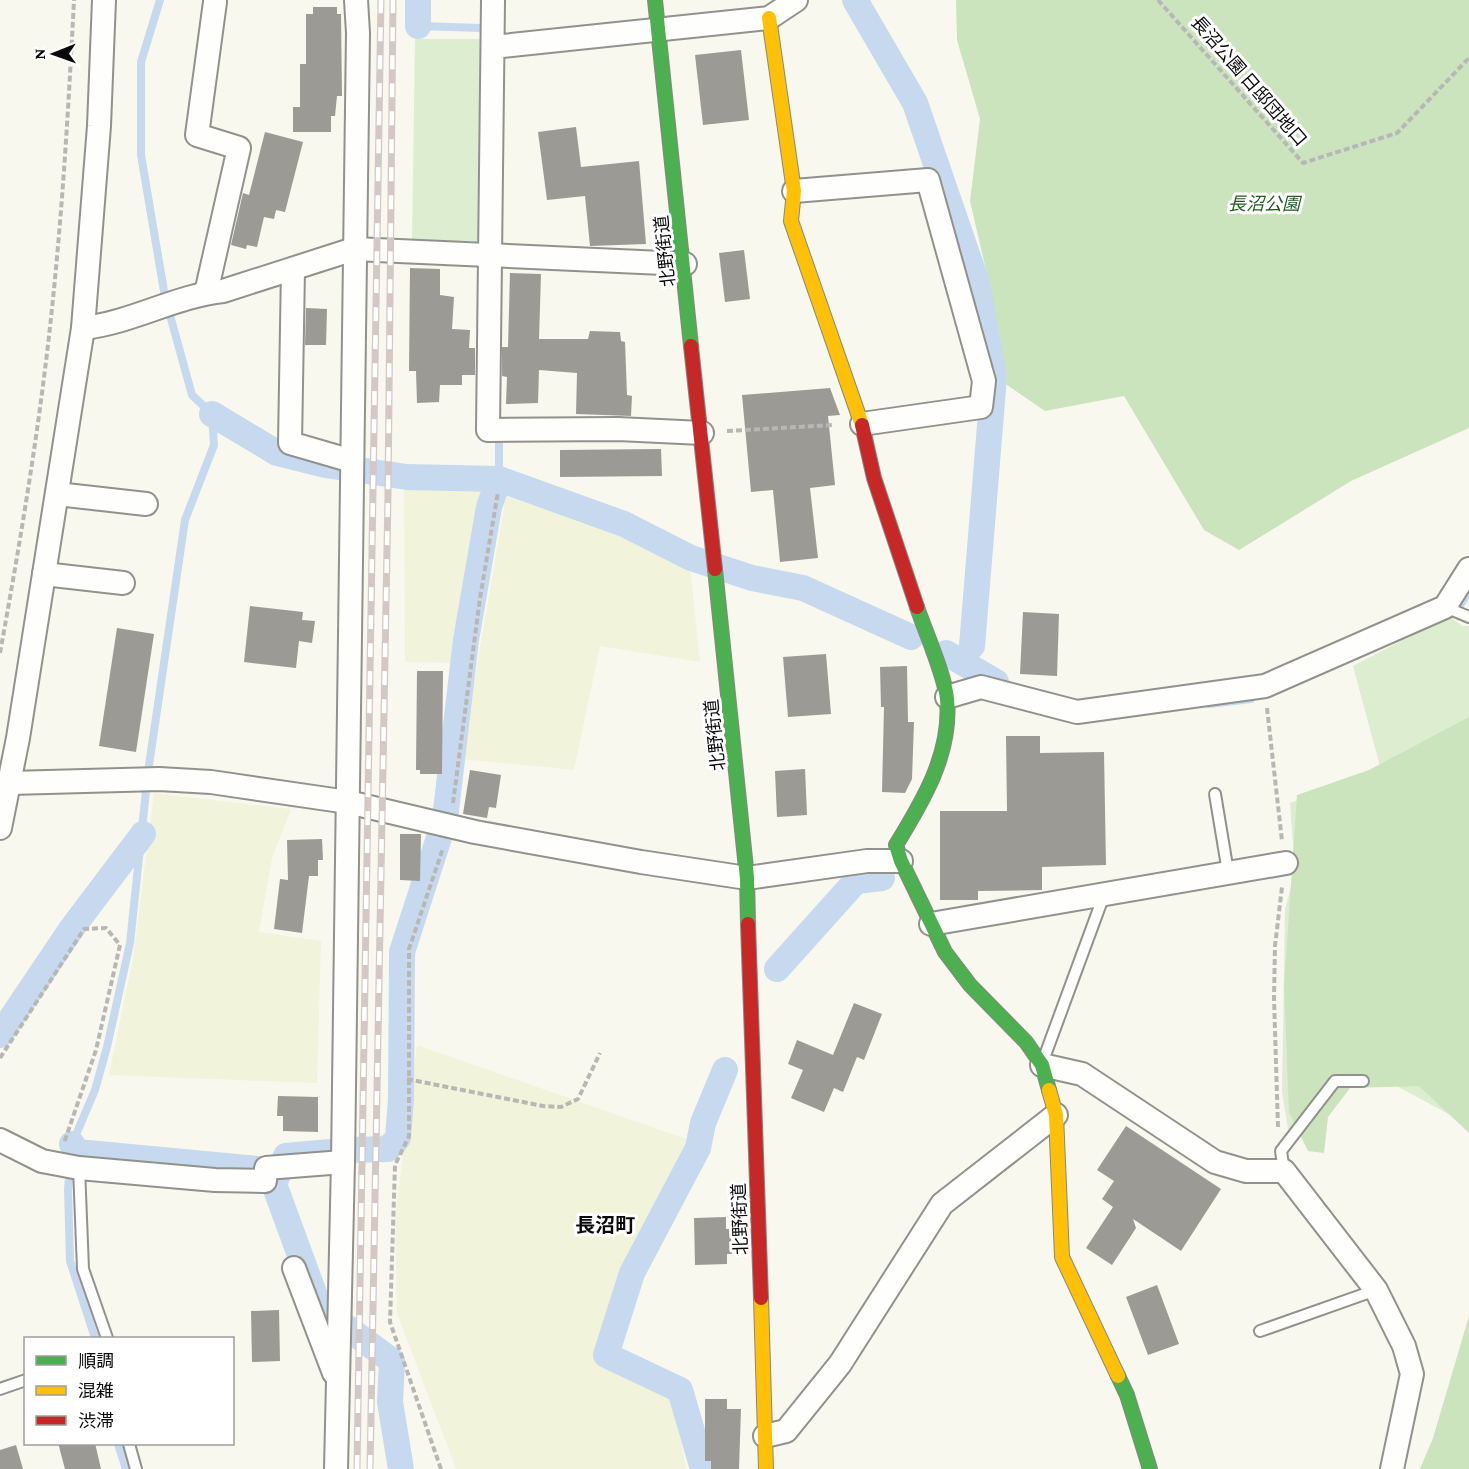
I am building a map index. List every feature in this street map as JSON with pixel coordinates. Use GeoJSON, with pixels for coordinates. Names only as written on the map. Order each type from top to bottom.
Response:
{"type":"FeatureCollection","features":[{"type":"Feature","properties":{"kind":"street"},"geometry":{"type":"LineString","coordinates":[[0,828],[10,783],[83,328],[99,126],[104,0]]}},
{"type":"Feature","properties":{"kind":"street"},"geometry":{"type":"LineString","coordinates":[[336,1469],[348,802],[358,33],[356,0]]}},
{"type":"Feature","properties":{"kind":"street"},"geometry":{"type":"LineString","coordinates":[[493,0],[488,430],[618,429],[702,433]]}},
{"type":"Feature","properties":{"kind":"street","name":"北野街道"},"geometry":{"type":"LineString","coordinates":[[655,0],[685,264],[747,878],[766,1469]]}},
{"type":"Feature","properties":{"kind":"street"},"geometry":{"type":"LineString","coordinates":[[493,47],[769,18],[796,0]]}},
{"type":"Feature","properties":{"kind":"street"},"geometry":{"type":"LineString","coordinates":[[206,293],[239,148],[197,135],[215,2]]}},
{"type":"Feature","properties":{"kind":"street"},"geometry":{"type":"LineString","coordinates":[[769,18],[794,191],[791,221],[862,424],[874,478],[947,697],[949,720],[941,762],[930,789],[896,844],[901,861],[945,952],[970,985],[1026,1042],[1042,1065],[1056,1115],[1062,1257],[1127,1395],[1150,1469]]}},
{"type":"Feature","properties":{"kind":"street"},"geometry":{"type":"LineString","coordinates":[[794,191],[928,180],[984,381],[981,407],[862,424]]}},
{"type":"Feature","properties":{"kind":"street"},"geometry":{"type":"LineString","coordinates":[[83,328],[103,326],[354,249],[685,264]]}},
{"type":"Feature","properties":{"kind":"street"},"geometry":{"type":"LineString","coordinates":[[293,269],[290,443],[352,460]]}},
{"type":"Feature","properties":{"kind":"street"},"geometry":{"type":"LineString","coordinates":[[57,494],[146,504]]}},
{"type":"Feature","properties":{"kind":"street"},"geometry":{"type":"LineString","coordinates":[[947,697],[981,687],[1077,712],[1265,686],[1373,643],[1445,607],[1469,569]]}},
{"type":"Feature","properties":{"kind":"street"},"geometry":{"type":"LineString","coordinates":[[44,574],[123,583]]}},
{"type":"Feature","properties":{"kind":"street"},"geometry":{"type":"LineString","coordinates":[[10,783],[169,780],[211,783],[348,802],[451,827],[641,862],[747,878],[867,861],[901,861]]}},
{"type":"Feature","properties":{"kind":"street"},"geometry":{"type":"LineString","coordinates":[[932,924],[1286,863]]}},
{"type":"Feature","properties":{"kind":"street"},"geometry":{"type":"LineString","coordinates":[[1042,1065],[1082,1074],[1215,1162],[1246,1171],[1282,1161],[1376,1290],[1404,1346],[1412,1374],[1392,1469]]}},
{"type":"Feature","properties":{"kind":"street"},"geometry":{"type":"LineString","coordinates":[[765,1436],[786,1431],[840,1364],[942,1204],[1056,1115]]}},
{"type":"Feature","properties":{"kind":"street"},"geometry":{"type":"LineString","coordinates":[[0,1140],[42,1161],[79,1168],[214,1180],[265,1181],[266,1168],[343,1162]]}},
{"type":"Feature","properties":{"kind":"street"},"geometry":{"type":"LineString","coordinates":[[294,1268],[339,1384]]}},
{"type":"Feature","properties":{"kind":"lane"},"geometry":{"type":"LineString","coordinates":[[1445,607],[1469,616]]}},
{"type":"Feature","properties":{"kind":"lane"},"geometry":{"type":"LineString","coordinates":[[1215,795],[1228,872]]}},
{"type":"Feature","properties":{"kind":"lane"},"geometry":{"type":"LineString","coordinates":[[1042,1065],[1104,895]]}},
{"type":"Feature","properties":{"kind":"lane"},"geometry":{"type":"LineString","coordinates":[[1282,1161],[1335,1081],[1364,1081]]}},
{"type":"Feature","properties":{"kind":"lane"},"geometry":{"type":"LineString","coordinates":[[79,1168],[83,1269],[107,1337]]}},
{"type":"Feature","properties":{"kind":"lane"},"geometry":{"type":"LineString","coordinates":[[1260,1330],[1376,1290]]}},
{"type":"Feature","properties":{"kind":"lane"},"geometry":{"type":"LineString","coordinates":[[0,1389],[24,1381]]}},
{"type":"Feature","properties":{"kind":"lane"},"geometry":{"type":"LineString","coordinates":[[130,1445],[136,1469]]}},
{"type":"Feature","properties":{"kind":"path"},"geometry":{"type":"LineString","coordinates":[[0,653],[31,474],[47,352],[60,224],[74,0]]}},
{"type":"Feature","properties":{"kind":"path","name":"長沼公園 日邸団地口"},"geometry":{"type":"LineString","coordinates":[[1158,0],[1303,163],[1397,133],[1469,57]]}},
{"type":"Feature","properties":{"kind":"path"},"geometry":{"type":"LineString","coordinates":[[702,433],[862,424]]}},
{"type":"Feature","properties":{"kind":"path"},"geometry":{"type":"LineString","coordinates":[[441,1469],[390,1322],[395,1166],[409,1136],[407,1079],[409,949],[451,827],[459,746],[498,492]]}},
{"type":"Feature","properties":{"kind":"path"},"geometry":{"type":"LineString","coordinates":[[1265,686],[1274,784],[1286,863],[1278,908],[1274,988],[1275,1107],[1282,1161]]}},
{"type":"Feature","properties":{"kind":"path"},"geometry":{"type":"LineString","coordinates":[[0,1058],[84,929],[106,928],[120,945],[96,1050],[57,1163]]}},
{"type":"Feature","properties":{"kind":"path"},"geometry":{"type":"LineString","coordinates":[[407,1079],[543,1106],[561,1107],[578,1099],[600,1053]]}},
{"type":"Feature","properties":{"kind":"green space","name":"長沼公園"},"geometry":{"type":"Polygon","coordinates":[[[956,0],[1469,0],[1469,428],[1351,481],[1239,550],[1204,530],[1124,396],[1045,411],[1004,383],[989,283],[970,201],[980,119],[957,40],[956,0]]]}},
{"type":"Feature","properties":{"kind":"green space"},"geometry":{"type":"Polygon","coordinates":[[[415,39],[480,39],[478,242],[412,241],[415,39]]]}},
{"type":"Feature","properties":{"kind":"green space"},"geometry":{"type":"Polygon","coordinates":[[[482,486],[458,663],[405,662],[404,487],[482,486]]]}},
{"type":"Feature","properties":{"kind":"green space"},"geometry":{"type":"Polygon","coordinates":[[[506,496],[610,526],[690,566],[700,662],[600,646],[574,770],[461,759],[506,496]]]}},
{"type":"Feature","properties":{"kind":"green space"},"geometry":{"type":"Polygon","coordinates":[[[1449,616],[1462,626],[1469,626],[1469,1125],[1380,1077],[1340,1075],[1289,1135],[1282,1092],[1285,910],[1295,871],[1290,803],[1381,770],[1353,666],[1449,616]]]}},
{"type":"Feature","properties":{"kind":"green space"},"geometry":{"type":"Polygon","coordinates":[[[1469,717],[1469,1133],[1419,1086],[1350,1088],[1328,1117],[1324,1153],[1308,1151],[1289,1112],[1284,987],[1297,795],[1369,770],[1469,717]]]}},
{"type":"Feature","properties":{"kind":"green space"},"geometry":{"type":"Polygon","coordinates":[[[154,793],[291,809],[272,858],[259,932],[321,941],[317,1083],[109,1075],[133,958],[154,793]]]}},
{"type":"Feature","properties":{"kind":"green space"},"geometry":{"type":"Polygon","coordinates":[[[417,1045],[692,1141],[632,1244],[593,1360],[674,1400],[686,1469],[456,1469],[397,1313],[395,1217],[417,1045]]]}},
{"type":"Feature","properties":{"kind":"green space"},"geometry":{"type":"Polygon","coordinates":[[[1469,1316],[1469,1469],[1420,1469],[1433,1438],[1469,1316]]]}},
{"type":"Feature","properties":{"kind":"building"},"geometry":{"type":"Polygon","coordinates":[[[313,7],[337,7],[337,14],[341,14],[342,96],[337,96],[335,116],[331,116],[331,132],[293,132],[293,107],[300,107],[300,64],[306,64],[306,14],[313,14],[313,7]]]}},
{"type":"Feature","properties":{"kind":"building"},"geometry":{"type":"Polygon","coordinates":[[[741,50],[749,120],[703,125],[695,55],[741,50]]]}},
{"type":"Feature","properties":{"kind":"building"},"geometry":{"type":"Polygon","coordinates":[[[576,127],[581,167],[639,161],[646,244],[590,246],[585,196],[547,200],[538,132],[576,127]]]}},
{"type":"Feature","properties":{"kind":"building"},"geometry":{"type":"Polygon","coordinates":[[[265,132],[303,142],[285,212],[276,210],[274,219],[264,217],[257,247],[247,245],[246,249],[231,245],[243,193],[249,195],[265,132]]]}},
{"type":"Feature","properties":{"kind":"building"},"geometry":{"type":"Polygon","coordinates":[[[744,250],[750,299],[725,302],[719,253],[744,250]]]}},
{"type":"Feature","properties":{"kind":"building"},"geometry":{"type":"Polygon","coordinates":[[[410,268],[440,269],[440,295],[454,297],[452,329],[470,330],[469,348],[475,348],[475,375],[462,375],[462,385],[440,385],[439,402],[417,403],[416,371],[409,371],[410,268]]]}},
{"type":"Feature","properties":{"kind":"building"},"geometry":{"type":"Polygon","coordinates":[[[510,273],[541,274],[539,339],[588,339],[590,331],[620,332],[621,341],[625,342],[627,395],[632,396],[631,416],[576,414],[577,373],[539,370],[538,403],[506,404],[507,377],[502,376],[502,347],[508,347],[510,273]]]}},
{"type":"Feature","properties":{"kind":"building"},"geometry":{"type":"Polygon","coordinates":[[[306,308],[327,309],[326,345],[305,345],[306,308]]]}},
{"type":"Feature","properties":{"kind":"building"},"geometry":{"type":"Polygon","coordinates":[[[830,388],[840,415],[828,416],[835,485],[810,488],[818,558],[780,562],[773,490],[751,492],[742,395],[830,388]]]}},
{"type":"Feature","properties":{"kind":"building"},"geometry":{"type":"Polygon","coordinates":[[[661,449],[662,476],[560,477],[560,450],[661,449]]]}},
{"type":"Feature","properties":{"kind":"building"},"geometry":{"type":"Polygon","coordinates":[[[250,606],[303,612],[302,620],[315,621],[312,643],[299,641],[296,668],[244,662],[250,606]]]}},
{"type":"Feature","properties":{"kind":"building"},"geometry":{"type":"Polygon","coordinates":[[[1023,612],[1059,614],[1057,676],[1020,674],[1023,612]]]}},
{"type":"Feature","properties":{"kind":"building"},"geometry":{"type":"Polygon","coordinates":[[[117,628],[154,634],[136,752],[99,746],[117,628]]]}},
{"type":"Feature","properties":{"kind":"building"},"geometry":{"type":"Polygon","coordinates":[[[826,654],[831,714],[788,717],[783,657],[826,654]]]}},
{"type":"Feature","properties":{"kind":"building"},"geometry":{"type":"Polygon","coordinates":[[[907,666],[908,722],[914,722],[912,779],[905,793],[882,792],[884,707],[881,707],[880,667],[907,666]]]}},
{"type":"Feature","properties":{"kind":"building"},"geometry":{"type":"Polygon","coordinates":[[[417,671],[443,671],[442,774],[420,774],[420,770],[416,770],[417,671]]]}},
{"type":"Feature","properties":{"kind":"building"},"geometry":{"type":"Polygon","coordinates":[[[1006,736],[1040,736],[1040,753],[1104,752],[1106,865],[1042,867],[1042,890],[978,891],[978,900],[940,900],[940,811],[1007,811],[1006,736]]]}},
{"type":"Feature","properties":{"kind":"building"},"geometry":{"type":"Polygon","coordinates":[[[805,769],[807,815],[777,817],[775,771],[805,769]]]}},
{"type":"Feature","properties":{"kind":"building"},"geometry":{"type":"Polygon","coordinates":[[[470,770],[501,775],[496,808],[489,807],[487,818],[463,814],[470,770]]]}},
{"type":"Feature","properties":{"kind":"building"},"geometry":{"type":"Polygon","coordinates":[[[400,834],[421,834],[420,881],[400,880],[400,834]]]}},
{"type":"Feature","properties":{"kind":"building"},"geometry":{"type":"Polygon","coordinates":[[[322,839],[323,860],[318,860],[318,876],[309,876],[302,933],[274,929],[280,879],[288,880],[287,840],[322,839]]]}},
{"type":"Feature","properties":{"kind":"building"},"geometry":{"type":"Polygon","coordinates":[[[854,1003],[882,1014],[864,1060],[857,1057],[843,1092],[834,1088],[824,1112],[791,1098],[803,1070],[788,1064],[797,1040],[833,1055],[854,1003]]]}},
{"type":"Feature","properties":{"kind":"building"},"geometry":{"type":"Polygon","coordinates":[[[278,1096],[318,1097],[318,1132],[283,1131],[283,1116],[277,1116],[278,1096]]]}},
{"type":"Feature","properties":{"kind":"building"},"geometry":{"type":"Polygon","coordinates":[[[1126,1126],[1221,1189],[1181,1251],[1133,1219],[1136,1228],[1112,1265],[1086,1248],[1113,1207],[1102,1199],[1114,1181],[1097,1170],[1126,1126]]]}},
{"type":"Feature","properties":{"kind":"building"},"geometry":{"type":"Polygon","coordinates":[[[726,1217],[726,1229],[731,1229],[732,1254],[727,1254],[727,1264],[695,1265],[694,1218],[726,1217]]]}},
{"type":"Feature","properties":{"kind":"building"},"geometry":{"type":"Polygon","coordinates":[[[1157,1285],[1179,1344],[1148,1355],[1126,1297],[1157,1285]]]}},
{"type":"Feature","properties":{"kind":"building"},"geometry":{"type":"Polygon","coordinates":[[[279,1310],[280,1361],[252,1362],[251,1311],[279,1310]]]}},
{"type":"Feature","properties":{"kind":"building"},"geometry":{"type":"Polygon","coordinates":[[[705,1399],[727,1399],[727,1409],[741,1409],[739,1469],[711,1469],[711,1461],[705,1461],[705,1399]]]}},
{"type":"Feature","properties":{"kind":"building"},"geometry":{"type":"Polygon","coordinates":[[[16,1445],[23,1469],[0,1469],[0,1450],[16,1445]]]}},
{"type":"Feature","properties":{"kind":"building"},"geometry":{"type":"Polygon","coordinates":[[[59,1445],[95,1445],[101,1469],[65,1469],[59,1445]]]}},
{"type":"Feature","properties":{"kind":"waterway"},"geometry":{"type":"LineString","coordinates":[[95,1337],[70,1261],[68,1189],[72,1144],[95,1090],[130,943],[148,772],[185,520],[214,445],[212,414],[192,395],[165,297],[141,155],[141,62],[160,0]]}},
{"type":"Feature","properties":{"kind":"waterway"},"geometry":{"type":"LineString","coordinates":[[418,0],[418,26]]}},
{"type":"Feature","properties":{"kind":"waterway"},"geometry":{"type":"LineString","coordinates":[[855,0],[915,103],[977,283],[994,377],[972,646]]}},
{"type":"Feature","properties":{"kind":"waterway"},"geometry":{"type":"LineString","coordinates":[[418,26],[481,28],[486,35]]}},
{"type":"Feature","properties":{"kind":"waterway"},"geometry":{"type":"LineString","coordinates":[[212,414],[277,453],[325,465],[407,477],[499,479],[624,524],[691,558],[752,578],[803,588],[911,637]]}},
{"type":"Feature","properties":{"kind":"waterway"},"geometry":{"type":"LineString","coordinates":[[499,433],[499,479]]}},
{"type":"Feature","properties":{"kind":"waterway"},"geometry":{"type":"LineString","coordinates":[[274,1184],[286,1156],[388,1149],[398,1138],[401,1099],[402,952],[445,819],[466,640],[489,507],[499,479]]}},
{"type":"Feature","properties":{"kind":"waterway"},"geometry":{"type":"LineString","coordinates":[[1461,604],[1469,591]]}},
{"type":"Feature","properties":{"kind":"waterway"},"geometry":{"type":"LineString","coordinates":[[946,653],[996,682]]}},
{"type":"Feature","properties":{"kind":"waterway"},"geometry":{"type":"LineString","coordinates":[[1209,704],[1251,699]]}},
{"type":"Feature","properties":{"kind":"waterway"},"geometry":{"type":"LineString","coordinates":[[0,1035],[72,928],[143,834]]}},
{"type":"Feature","properties":{"kind":"waterway"},"geometry":{"type":"LineString","coordinates":[[777,969],[856,881],[882,878]]}},
{"type":"Feature","properties":{"kind":"waterway"},"geometry":{"type":"LineString","coordinates":[[703,1469],[680,1390],[606,1355],[632,1273],[698,1148],[703,1123],[725,1070]]}},
{"type":"Feature","properties":{"kind":"waterway"},"geometry":{"type":"LineString","coordinates":[[72,1144],[77,1152],[258,1169],[274,1184],[319,1307],[392,1361],[390,1402],[401,1469]]}},
{"type":"Feature","properties":{"kind":"waterway"},"geometry":{"type":"LineString","coordinates":[[118,1445],[126,1469]]}},
{"type":"Feature","properties":{"kind":"railway"},"geometry":{"type":"LineString","coordinates":[[357,1469],[381,0]]}},
{"type":"Feature","properties":{"kind":"railway"},"geometry":{"type":"LineString","coordinates":[[370,1469],[388,495],[393,0]]}},
{"type":"Feature","properties":{"kind":"traffic: fast"},"geometry":{"type":"LineString","coordinates":[[655,0],[691,346]]}},
{"type":"Feature","properties":{"kind":"traffic: fast"},"geometry":{"type":"LineString","coordinates":[[715,569],[747,878],[748,924]]}},
{"type":"Feature","properties":{"kind":"traffic: fast"},"geometry":{"type":"LineString","coordinates":[[917,607],[943,678],[947,699],[947,719],[945,738],[934,776],[896,845],[901,861],[945,952],[970,985],[1026,1042],[1042,1065],[1049,1090]]}},
{"type":"Feature","properties":{"kind":"traffic: fast"},"geometry":{"type":"LineString","coordinates":[[1118,1376],[1127,1395],[1150,1469]]}},
{"type":"Feature","properties":{"kind":"traffic: slow"},"geometry":{"type":"LineString","coordinates":[[769,18],[794,191],[791,221],[862,425]]}},
{"type":"Feature","properties":{"kind":"traffic: slow"},"geometry":{"type":"LineString","coordinates":[[1049,1090],[1056,1115],[1062,1257],[1118,1376]]}},
{"type":"Feature","properties":{"kind":"traffic: slow"},"geometry":{"type":"LineString","coordinates":[[761,1298],[766,1469]]}},
{"type":"Feature","properties":{"kind":"traffic: jam"},"geometry":{"type":"LineString","coordinates":[[691,346],[715,569]]}},
{"type":"Feature","properties":{"kind":"traffic: jam"},"geometry":{"type":"LineString","coordinates":[[862,425],[874,478],[917,607]]}},
{"type":"Feature","properties":{"kind":"traffic: jam"},"geometry":{"type":"LineString","coordinates":[[748,924],[761,1298]]}},
{"type":"Feature","properties":{"kind":"district","name":"長沼町"},"geometry":{"type":"Point","coordinates":[605,1225]}}]}
